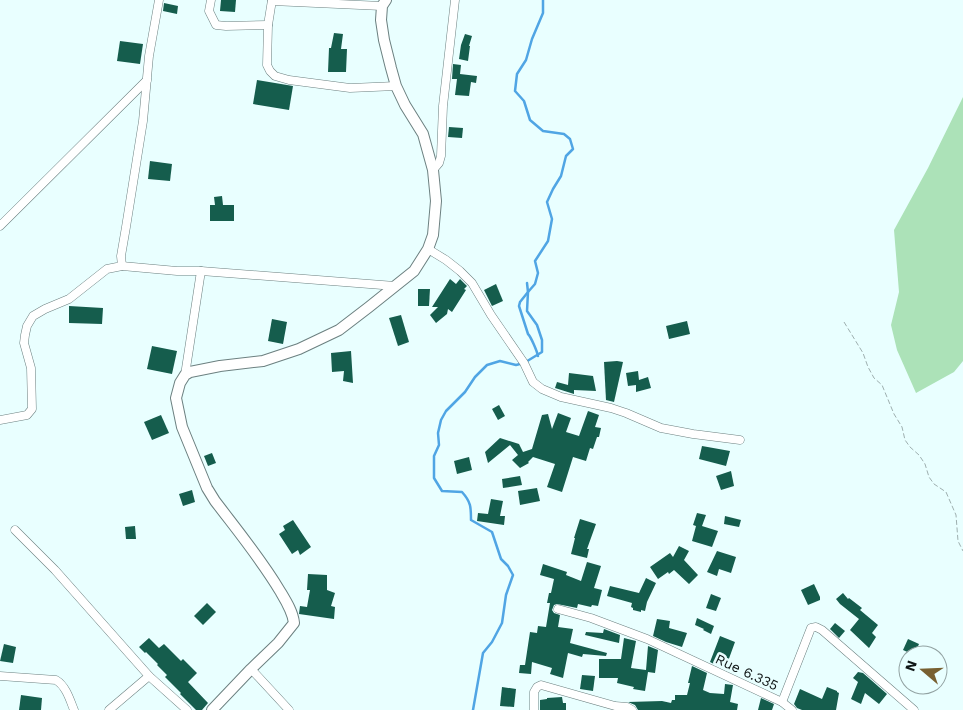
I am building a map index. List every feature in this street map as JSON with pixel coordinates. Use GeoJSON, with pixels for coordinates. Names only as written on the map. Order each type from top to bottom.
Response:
{"type":"FeatureCollection","features":[{"type":"Feature","properties":{"kind":"street"},"geometry":{"type":"LineString","coordinates":[[122,266],[121,256],[143,121],[149,56],[159,0]]}},
{"type":"Feature","properties":{"kind":"street"},"geometry":{"type":"LineString","coordinates":[[211,0],[209,11],[216,25],[268,25]]}},
{"type":"Feature","properties":{"kind":"street"},"geometry":{"type":"LineString","coordinates":[[185,375],[190,372],[220,366],[263,361],[299,350],[339,330],[414,271],[428,249],[434,229],[436,201],[433,170],[423,134],[396,86],[384,40],[381,20],[384,3],[272,0],[268,25],[267,65],[276,76],[289,80],[350,88],[396,86]]}},
{"type":"Feature","properties":{"kind":"street"},"geometry":{"type":"LineString","coordinates":[[433,170],[439,163],[441,156],[443,106],[455,0]]}},
{"type":"Feature","properties":{"kind":"street"},"geometry":{"type":"LineString","coordinates":[[0,226],[147,80]]}},
{"type":"Feature","properties":{"kind":"street"},"geometry":{"type":"LineString","coordinates":[[428,249],[446,260],[472,283],[491,315],[524,363],[533,382],[542,389],[561,397],[611,408],[661,428],[740,440]]}},
{"type":"Feature","properties":{"kind":"street"},"geometry":{"type":"LineString","coordinates":[[0,420],[27,415],[32,408],[31,368],[24,343],[27,326],[33,316],[69,299],[107,269],[122,266],[395,286]]}},
{"type":"Feature","properties":{"kind":"street"},"geometry":{"type":"LineString","coordinates":[[201,271],[185,375],[180,383],[176,398],[182,428],[207,488],[273,579],[294,617],[294,623],[288,632],[212,710]]}},
{"type":"Feature","properties":{"kind":"street"},"geometry":{"type":"LineString","coordinates":[[15,530],[54,570],[149,676],[188,710]]}},
{"type":"Feature","properties":{"kind":"street","name":"Rue 6.335"},"geometry":{"type":"LineString","coordinates":[[558,609],[591,618],[647,639],[782,702],[811,628],[816,627],[822,630],[914,710]]}},
{"type":"Feature","properties":{"kind":"street"},"geometry":{"type":"LineString","coordinates":[[251,669],[289,710]]}},
{"type":"Feature","properties":{"kind":"street"},"geometry":{"type":"LineString","coordinates":[[0,676],[56,680],[69,696],[74,710]]}},
{"type":"Feature","properties":{"kind":"street"},"geometry":{"type":"LineString","coordinates":[[109,710],[149,676]]}},
{"type":"Feature","properties":{"kind":"street"},"geometry":{"type":"LineString","coordinates":[[534,710],[534,692],[537,687],[541,686],[615,706],[627,707],[632,710]]}},
{"type":"Feature","properties":{"kind":"street"},"geometry":{"type":"LineString","coordinates":[[782,702],[792,710]]}},
{"type":"Feature","properties":{"kind":"path"},"geometry":{"type":"LineString","coordinates":[[844,322],[863,353],[874,378],[882,385],[894,414],[902,427],[905,440],[925,464],[929,477],[934,484],[946,492],[956,515],[958,541],[963,551]]}},
{"type":"Feature","properties":{"kind":"green space"},"geometry":{"type":"Polygon","coordinates":[[[963,97],[963,361],[954,372],[916,393],[897,350],[891,325],[899,292],[894,230],[928,168],[963,97]]]}},
{"type":"Feature","properties":{"kind":"building"},"geometry":{"type":"Polygon","coordinates":[[[221,0],[236,0],[235,12],[220,11],[221,0]]]}},
{"type":"Feature","properties":{"kind":"building"},"geometry":{"type":"Polygon","coordinates":[[[164,3],[178,6],[177,14],[163,11],[164,3]]]}},
{"type":"Feature","properties":{"kind":"building"},"geometry":{"type":"Polygon","coordinates":[[[334,33],[343,34],[341,49],[347,49],[346,72],[328,72],[329,48],[331,48],[334,33]]]}},
{"type":"Feature","properties":{"kind":"building"},"geometry":{"type":"Polygon","coordinates":[[[465,34],[472,36],[468,61],[459,59],[465,34]]]}},
{"type":"Feature","properties":{"kind":"building"},"geometry":{"type":"Polygon","coordinates":[[[120,41],[143,44],[140,64],[117,61],[120,41]]]}},
{"type":"Feature","properties":{"kind":"building"},"geometry":{"type":"Polygon","coordinates":[[[453,64],[461,65],[460,74],[477,76],[476,83],[471,82],[469,96],[455,95],[457,79],[452,79],[453,64]]]}},
{"type":"Feature","properties":{"kind":"building"},"geometry":{"type":"Polygon","coordinates":[[[257,80],[293,86],[289,110],[253,104],[257,80]]]}},
{"type":"Feature","properties":{"kind":"building"},"geometry":{"type":"Polygon","coordinates":[[[449,127],[463,128],[462,138],[448,137],[449,127]]]}},
{"type":"Feature","properties":{"kind":"building"},"geometry":{"type":"Polygon","coordinates":[[[150,161],[172,164],[170,181],[148,179],[150,161]]]}},
{"type":"Feature","properties":{"kind":"building"},"geometry":{"type":"Polygon","coordinates":[[[222,196],[223,205],[234,205],[234,221],[210,221],[210,205],[215,205],[214,197],[222,196]]]}},
{"type":"Feature","properties":{"kind":"building"},"geometry":{"type":"Polygon","coordinates":[[[450,279],[456,284],[460,279],[467,286],[464,289],[466,290],[452,312],[448,309],[447,314],[436,323],[430,315],[438,307],[432,307],[450,279]]]}},
{"type":"Feature","properties":{"kind":"building"},"geometry":{"type":"Polygon","coordinates":[[[496,284],[503,301],[492,306],[484,290],[496,284]]]}},
{"type":"Feature","properties":{"kind":"building"},"geometry":{"type":"Polygon","coordinates":[[[418,289],[430,289],[429,306],[418,306],[418,289]]]}},
{"type":"Feature","properties":{"kind":"building"},"geometry":{"type":"Polygon","coordinates":[[[69,306],[103,308],[102,324],[69,323],[69,306]]]}},
{"type":"Feature","properties":{"kind":"building"},"geometry":{"type":"Polygon","coordinates":[[[401,315],[409,342],[398,346],[389,318],[401,315]]]}},
{"type":"Feature","properties":{"kind":"building"},"geometry":{"type":"Polygon","coordinates":[[[272,319],[287,322],[283,344],[268,341],[272,319]]]}},
{"type":"Feature","properties":{"kind":"building"},"geometry":{"type":"Polygon","coordinates":[[[687,321],[690,334],[669,339],[666,326],[687,321]]]}},
{"type":"Feature","properties":{"kind":"building"},"geometry":{"type":"Polygon","coordinates":[[[152,346],[177,351],[172,374],[147,369],[152,346]]]}},
{"type":"Feature","properties":{"kind":"building"},"geometry":{"type":"Polygon","coordinates":[[[351,351],[353,383],[343,381],[344,371],[332,372],[331,353],[351,351]]]}},
{"type":"Feature","properties":{"kind":"building"},"geometry":{"type":"Polygon","coordinates":[[[604,362],[623,362],[614,402],[606,400],[604,362]]]}},
{"type":"Feature","properties":{"kind":"building"},"geometry":{"type":"Polygon","coordinates":[[[638,371],[639,380],[648,377],[651,388],[636,392],[636,385],[628,386],[626,373],[638,371]]]}},
{"type":"Feature","properties":{"kind":"building"},"geometry":{"type":"Polygon","coordinates":[[[569,373],[593,376],[596,391],[574,390],[574,394],[555,388],[557,382],[568,385],[569,373]]]}},
{"type":"Feature","properties":{"kind":"building"},"geometry":{"type":"Polygon","coordinates":[[[499,405],[505,416],[498,420],[492,409],[499,405]]]}},
{"type":"Feature","properties":{"kind":"building"},"geometry":{"type":"Polygon","coordinates":[[[588,411],[599,415],[595,427],[601,428],[599,437],[597,437],[593,449],[590,448],[586,461],[573,457],[562,492],[547,487],[555,464],[533,457],[529,463],[520,468],[512,460],[518,455],[510,445],[488,463],[485,452],[500,438],[519,444],[523,452],[532,449],[542,415],[548,414],[552,429],[558,413],[571,418],[566,432],[579,436],[588,411]]]}},
{"type":"Feature","properties":{"kind":"building"},"geometry":{"type":"Polygon","coordinates":[[[161,415],[169,433],[152,440],[144,422],[161,415]]]}},
{"type":"Feature","properties":{"kind":"building"},"geometry":{"type":"Polygon","coordinates":[[[702,446],[730,451],[726,466],[699,459],[702,446]]]}},
{"type":"Feature","properties":{"kind":"building"},"geometry":{"type":"Polygon","coordinates":[[[212,453],[216,463],[208,466],[204,456],[212,453]]]}},
{"type":"Feature","properties":{"kind":"building"},"geometry":{"type":"Polygon","coordinates":[[[469,457],[472,470],[457,474],[454,461],[469,457]]]}},
{"type":"Feature","properties":{"kind":"building"},"geometry":{"type":"Polygon","coordinates":[[[731,471],[734,486],[721,490],[716,476],[731,471]]]}},
{"type":"Feature","properties":{"kind":"building"},"geometry":{"type":"Polygon","coordinates":[[[520,476],[522,485],[503,488],[502,479],[520,476]]]}},
{"type":"Feature","properties":{"kind":"building"},"geometry":{"type":"Polygon","coordinates":[[[537,488],[540,501],[520,505],[518,491],[537,488]]]}},
{"type":"Feature","properties":{"kind":"building"},"geometry":{"type":"Polygon","coordinates":[[[192,490],[195,502],[183,506],[179,494],[192,490]]]}},
{"type":"Feature","properties":{"kind":"building"},"geometry":{"type":"Polygon","coordinates":[[[491,499],[503,501],[500,516],[505,516],[504,525],[477,521],[478,513],[488,514],[491,499]]]}},
{"type":"Feature","properties":{"kind":"building"},"geometry":{"type":"Polygon","coordinates":[[[697,513],[706,515],[702,526],[718,531],[712,547],[692,541],[696,526],[693,525],[697,513]]]}},
{"type":"Feature","properties":{"kind":"building"},"geometry":{"type":"Polygon","coordinates":[[[725,516],[741,520],[739,527],[724,524],[725,516]]]}},
{"type":"Feature","properties":{"kind":"building"},"geometry":{"type":"Polygon","coordinates":[[[580,519],[596,524],[587,549],[589,549],[587,558],[571,554],[580,519]]]}},
{"type":"Feature","properties":{"kind":"building"},"geometry":{"type":"Polygon","coordinates":[[[293,520],[311,547],[300,555],[298,550],[292,554],[279,534],[285,530],[283,526],[293,520]]]}},
{"type":"Feature","properties":{"kind":"building"},"geometry":{"type":"Polygon","coordinates":[[[135,526],[136,539],[126,539],[125,527],[135,526]]]}},
{"type":"Feature","properties":{"kind":"building"},"geometry":{"type":"Polygon","coordinates":[[[679,546],[689,551],[684,560],[698,575],[689,584],[674,570],[658,579],[650,567],[670,553],[673,557],[679,546]]]}},
{"type":"Feature","properties":{"kind":"building"},"geometry":{"type":"Polygon","coordinates":[[[717,551],[736,557],[731,573],[719,569],[717,576],[707,572],[717,551]]]}},
{"type":"Feature","properties":{"kind":"building"},"geometry":{"type":"Polygon","coordinates":[[[587,562],[601,566],[594,588],[602,590],[598,606],[592,605],[591,607],[578,604],[577,608],[557,604],[554,605],[552,610],[560,615],[558,627],[573,629],[570,643],[607,653],[606,656],[583,654],[582,657],[568,653],[563,678],[550,674],[552,668],[532,662],[531,674],[519,673],[520,665],[525,665],[530,632],[537,633],[538,626],[546,627],[550,603],[547,603],[554,579],[540,575],[543,564],[567,572],[566,575],[581,581],[587,562]]]}},
{"type":"Feature","properties":{"kind":"building"},"geometry":{"type":"Polygon","coordinates":[[[308,574],[327,575],[327,590],[335,593],[331,606],[335,607],[334,619],[299,614],[300,606],[307,607],[310,590],[307,590],[308,574]]]}},
{"type":"Feature","properties":{"kind":"building"},"geometry":{"type":"Polygon","coordinates":[[[646,578],[656,583],[645,611],[633,610],[631,607],[632,603],[607,596],[610,586],[639,593],[646,578]]]}},
{"type":"Feature","properties":{"kind":"building"},"geometry":{"type":"Polygon","coordinates":[[[814,584],[820,600],[808,605],[801,590],[814,584]]]}},
{"type":"Feature","properties":{"kind":"building"},"geometry":{"type":"Polygon","coordinates":[[[843,593],[848,599],[862,608],[860,610],[878,625],[872,633],[876,637],[869,648],[850,630],[859,619],[836,599],[843,593]]]}},
{"type":"Feature","properties":{"kind":"building"},"geometry":{"type":"Polygon","coordinates":[[[711,594],[721,598],[716,611],[706,608],[711,594]]]}},
{"type":"Feature","properties":{"kind":"building"},"geometry":{"type":"Polygon","coordinates":[[[207,603],[216,612],[203,625],[194,616],[207,603]]]}},
{"type":"Feature","properties":{"kind":"building"},"geometry":{"type":"Polygon","coordinates":[[[697,618],[714,626],[711,634],[695,625],[697,618]]]}},
{"type":"Feature","properties":{"kind":"building"},"geometry":{"type":"Polygon","coordinates":[[[657,619],[670,621],[669,628],[687,633],[682,647],[653,636],[657,619]]]}},
{"type":"Feature","properties":{"kind":"building"},"geometry":{"type":"Polygon","coordinates":[[[835,623],[845,631],[839,638],[830,629],[835,623]]]}},
{"type":"Feature","properties":{"kind":"building"},"geometry":{"type":"Polygon","coordinates":[[[604,629],[620,635],[619,643],[585,635],[586,632],[603,633],[604,629]]]}},
{"type":"Feature","properties":{"kind":"building"},"geometry":{"type":"Polygon","coordinates":[[[720,636],[735,642],[727,664],[718,660],[716,665],[710,662],[720,636]]]}},
{"type":"Feature","properties":{"kind":"building"},"geometry":{"type":"Polygon","coordinates":[[[149,638],[159,648],[164,644],[181,661],[183,659],[197,673],[188,682],[208,703],[202,710],[196,710],[180,694],[165,677],[167,675],[158,664],[139,647],[149,638]]]}},
{"type":"Feature","properties":{"kind":"building"},"geometry":{"type":"Polygon","coordinates":[[[624,638],[636,641],[631,668],[646,670],[648,646],[658,650],[655,673],[648,672],[645,691],[617,683],[618,678],[599,678],[599,659],[621,659],[624,638]]]}},
{"type":"Feature","properties":{"kind":"building"},"geometry":{"type":"Polygon","coordinates":[[[908,639],[919,644],[919,645],[905,645],[908,639]]]}},
{"type":"Feature","properties":{"kind":"building"},"geometry":{"type":"Polygon","coordinates":[[[4,644],[16,647],[13,663],[0,661],[4,644]]]}},
{"type":"Feature","properties":{"kind":"building"},"geometry":{"type":"Polygon","coordinates":[[[692,666],[707,673],[703,690],[710,693],[724,694],[725,684],[733,685],[730,702],[738,704],[737,710],[638,710],[635,705],[628,702],[662,701],[671,703],[672,700],[675,700],[675,695],[687,695],[692,666]]]}},
{"type":"Feature","properties":{"kind":"building"},"geometry":{"type":"Polygon","coordinates":[[[858,672],[863,673],[887,694],[879,704],[865,693],[861,704],[851,699],[858,682],[853,678],[858,672]]]}},
{"type":"Feature","properties":{"kind":"building"},"geometry":{"type":"Polygon","coordinates":[[[582,675],[595,676],[593,691],[580,689],[582,675]]]}},
{"type":"Feature","properties":{"kind":"building"},"geometry":{"type":"Polygon","coordinates":[[[502,687],[516,689],[514,707],[500,706],[502,687]]]}},
{"type":"Feature","properties":{"kind":"building"},"geometry":{"type":"Polygon","coordinates":[[[827,687],[839,693],[836,710],[802,710],[794,704],[800,689],[822,699],[827,687]]]}},
{"type":"Feature","properties":{"kind":"building"},"geometry":{"type":"Polygon","coordinates":[[[21,695],[42,698],[41,710],[19,710],[21,695]]]}},
{"type":"Feature","properties":{"kind":"building"},"geometry":{"type":"Polygon","coordinates":[[[562,697],[563,703],[566,703],[566,710],[540,710],[540,700],[562,697]]]}},
{"type":"Feature","properties":{"kind":"building"},"geometry":{"type":"Polygon","coordinates":[[[761,698],[774,704],[772,710],[758,710],[761,698]]]}},
{"type":"Feature","properties":{"kind":"waterway"},"geometry":{"type":"LineString","coordinates":[[473,710],[483,653],[492,642],[502,623],[506,595],[513,575],[501,559],[492,532],[471,520],[470,505],[462,492],[442,491],[434,478],[434,456],[439,445],[438,433],[441,420],[446,411],[465,392],[475,377],[487,365],[500,361],[516,365],[524,363],[542,352],[542,340],[537,325],[527,311],[528,292],[535,284],[538,273],[535,261],[548,241],[552,219],[547,202],[561,176],[566,156],[573,149],[570,139],[564,134],[543,131],[530,120],[524,101],[515,91],[517,74],[526,60],[532,39],[543,13],[543,0]]}},
{"type":"Feature","properties":{"kind":"waterway"},"geometry":{"type":"LineString","coordinates":[[527,283],[528,292],[519,306],[528,334],[538,356]]}}]}
